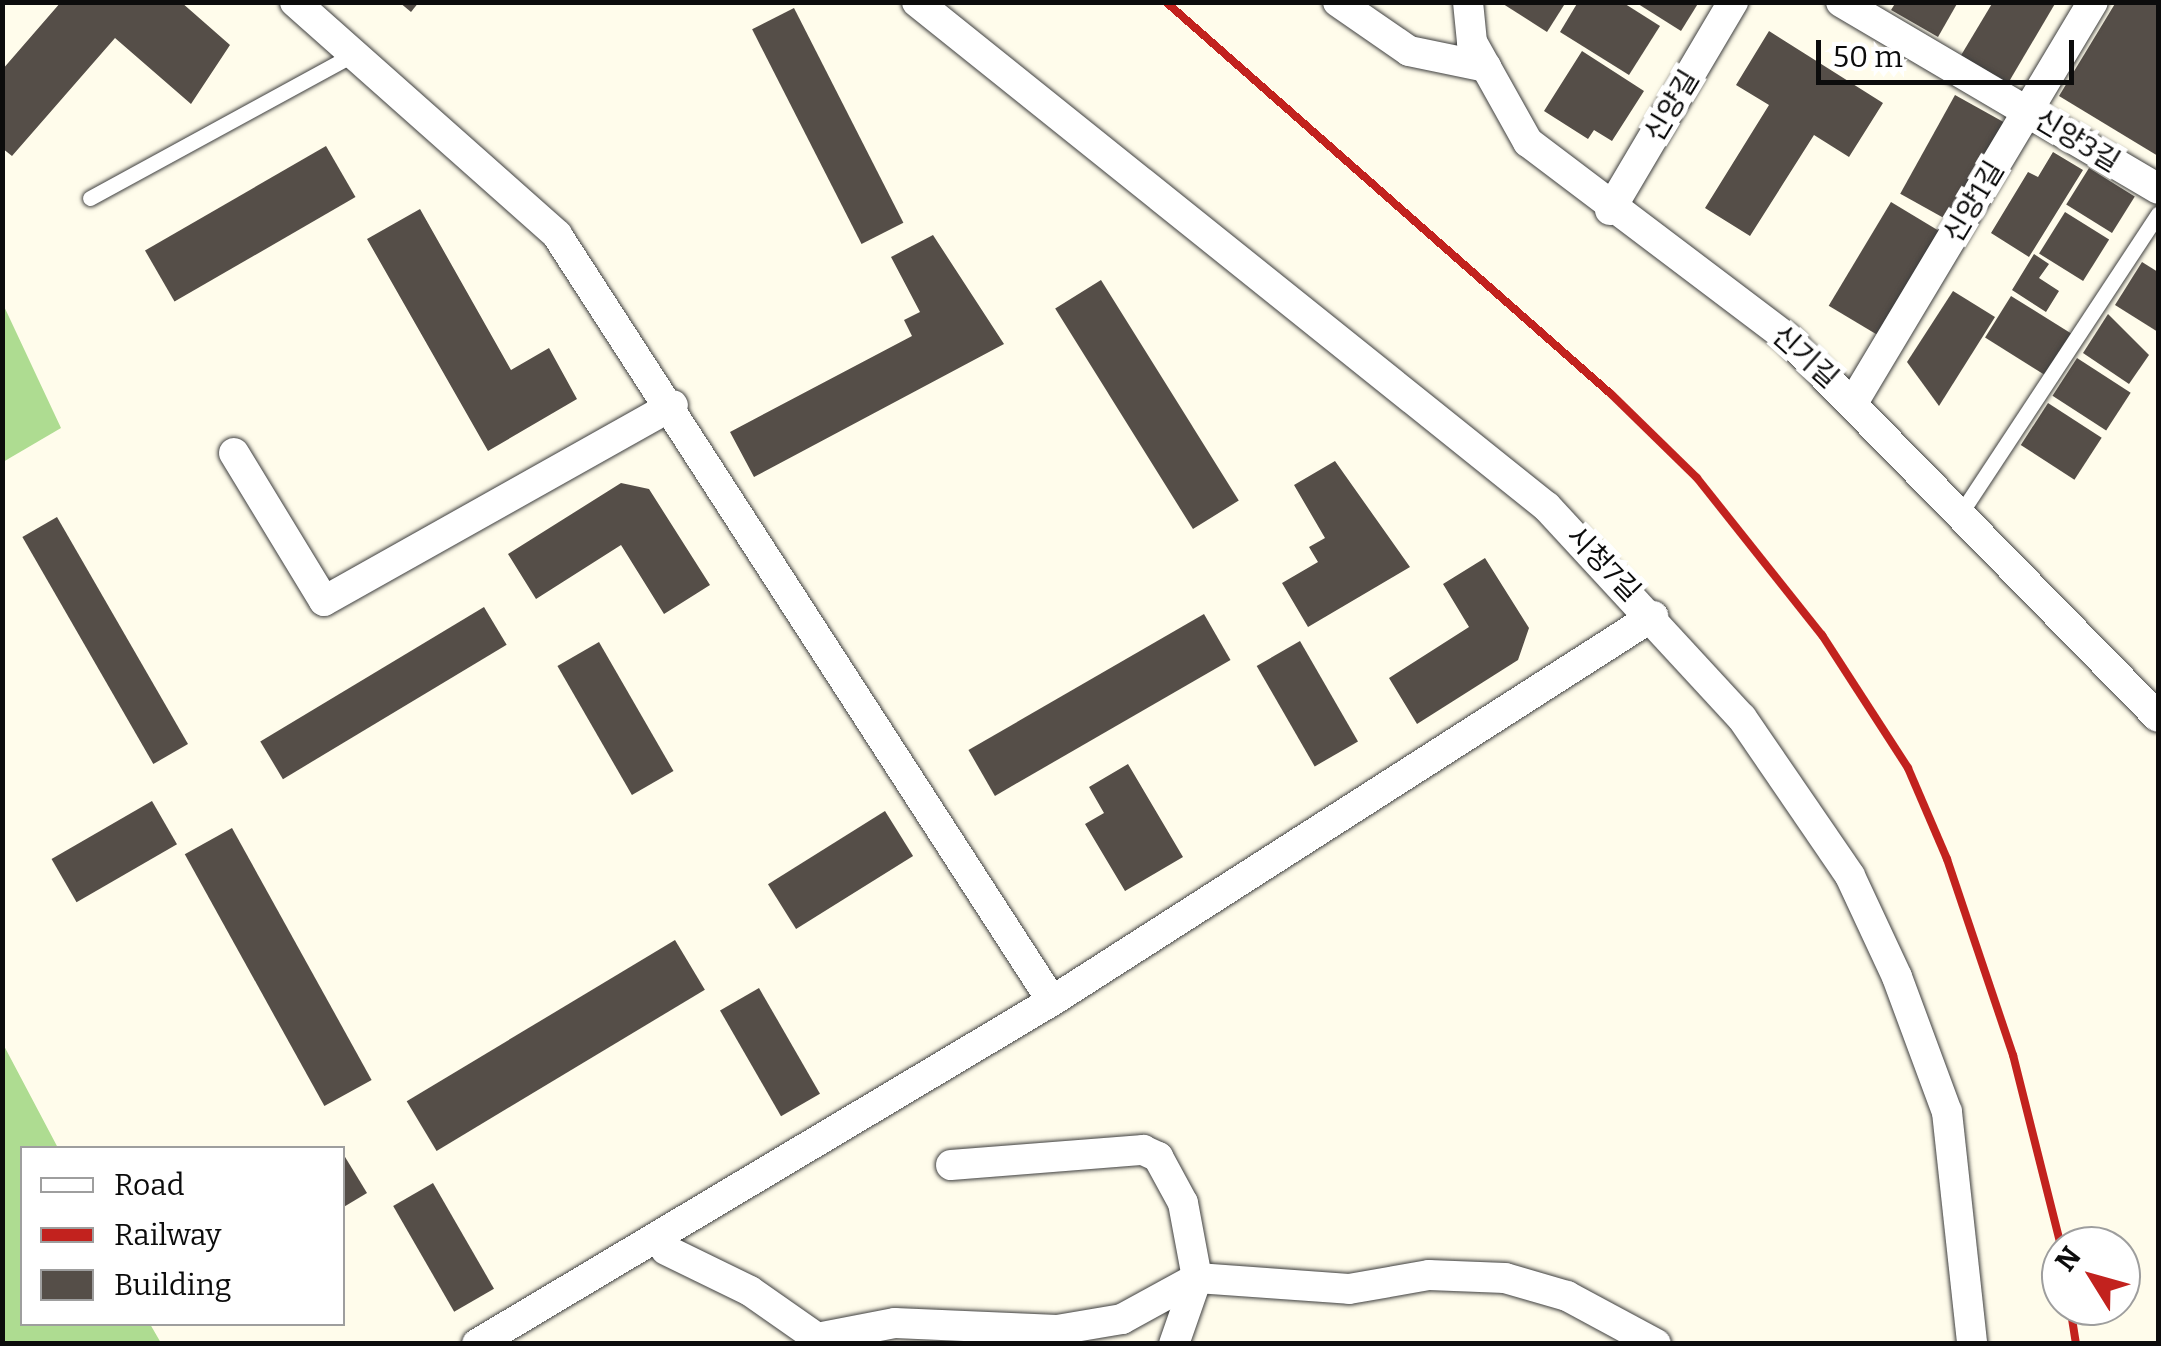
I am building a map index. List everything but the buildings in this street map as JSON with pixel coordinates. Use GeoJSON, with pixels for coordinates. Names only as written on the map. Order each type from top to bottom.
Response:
{"type":"FeatureCollection","features":[{"type":"Feature","properties":{"kind":"street"},"geometry":{"type":"LineString","coordinates":[[295,2],[557,235],[673,404],[1052,1001]]}},
{"type":"Feature","properties":{"kind":"street","name":"시청7길"},"geometry":{"type":"LineString","coordinates":[[918,2],[1291,293],[1547,507],[1653,616],[1742,718],[1850,876],[1897,977],[1946,1112],[1963,1342]]}},
{"type":"Feature","properties":{"kind":"street"},"geometry":{"type":"LineString","coordinates":[[1338,2],[1409,51],[1486,67]]}},
{"type":"Feature","properties":{"kind":"street","name":"신기길"},"geometry":{"type":"LineString","coordinates":[[1468,2],[1472,42],[1528,142],[1610,210],[1788,338],[1962,511],[2158,718]]}},
{"type":"Feature","properties":{"kind":"street","name":"신양길"},"geometry":{"type":"LineString","coordinates":[[1610,210],[1734,2]]}},
{"type":"Feature","properties":{"kind":"street","name":"신양3길"},"geometry":{"type":"LineString","coordinates":[[1840,2],[2158,189]]}},
{"type":"Feature","properties":{"kind":"street","name":"신양1길"},"geometry":{"type":"LineString","coordinates":[[1854,401],[2093,2]]}},
{"type":"Feature","properties":{"kind":"street"},"geometry":{"type":"LineString","coordinates":[[234,453],[324,601],[673,404]]}},
{"type":"Feature","properties":{"kind":"street"},"geometry":{"type":"LineString","coordinates":[[477,1344],[1052,1001],[1653,616]]}},
{"type":"Feature","properties":{"kind":"street"},"geometry":{"type":"LineString","coordinates":[[951,1165],[1143,1150],[1158,1157],[1184,1203],[1197,1278],[1174,1344]]}},
{"type":"Feature","properties":{"kind":"street"},"geometry":{"type":"LineString","coordinates":[[666,1250],[750,1290],[818,1338],[895,1323],[1058,1330],[1106,1322],[1197,1278],[1349,1288],[1429,1275],[1504,1278],[1567,1296],[1656,1344]]}},
{"type":"Feature","properties":{"kind":"lane"},"geometry":{"type":"LineString","coordinates":[[90,198],[354,54]]}},
{"type":"Feature","properties":{"kind":"lane"},"geometry":{"type":"LineString","coordinates":[[1962,511],[2158,214]]}},
{"type":"Feature","properties":{"kind":"green space"},"geometry":{"type":"Polygon","coordinates":[[[2,302],[61,428],[3,462],[2,462],[2,302]]]}},
{"type":"Feature","properties":{"kind":"green space"},"geometry":{"type":"Polygon","coordinates":[[[2,1042],[57,1146],[20,1146],[20,1326],[151,1326],[161,1343],[3,1343],[2,1042]]]}},
{"type":"Feature","properties":{"kind":"railway"},"geometry":{"type":"LineString","coordinates":[[1166,2],[1611,394],[1697,478],[1822,635],[1908,768],[1947,859],[2013,1055],[2056,1226]]}},
{"type":"Feature","properties":{"kind":"railway"},"geometry":{"type":"LineString","coordinates":[[2073,1326],[2076,1344]]}}]}
